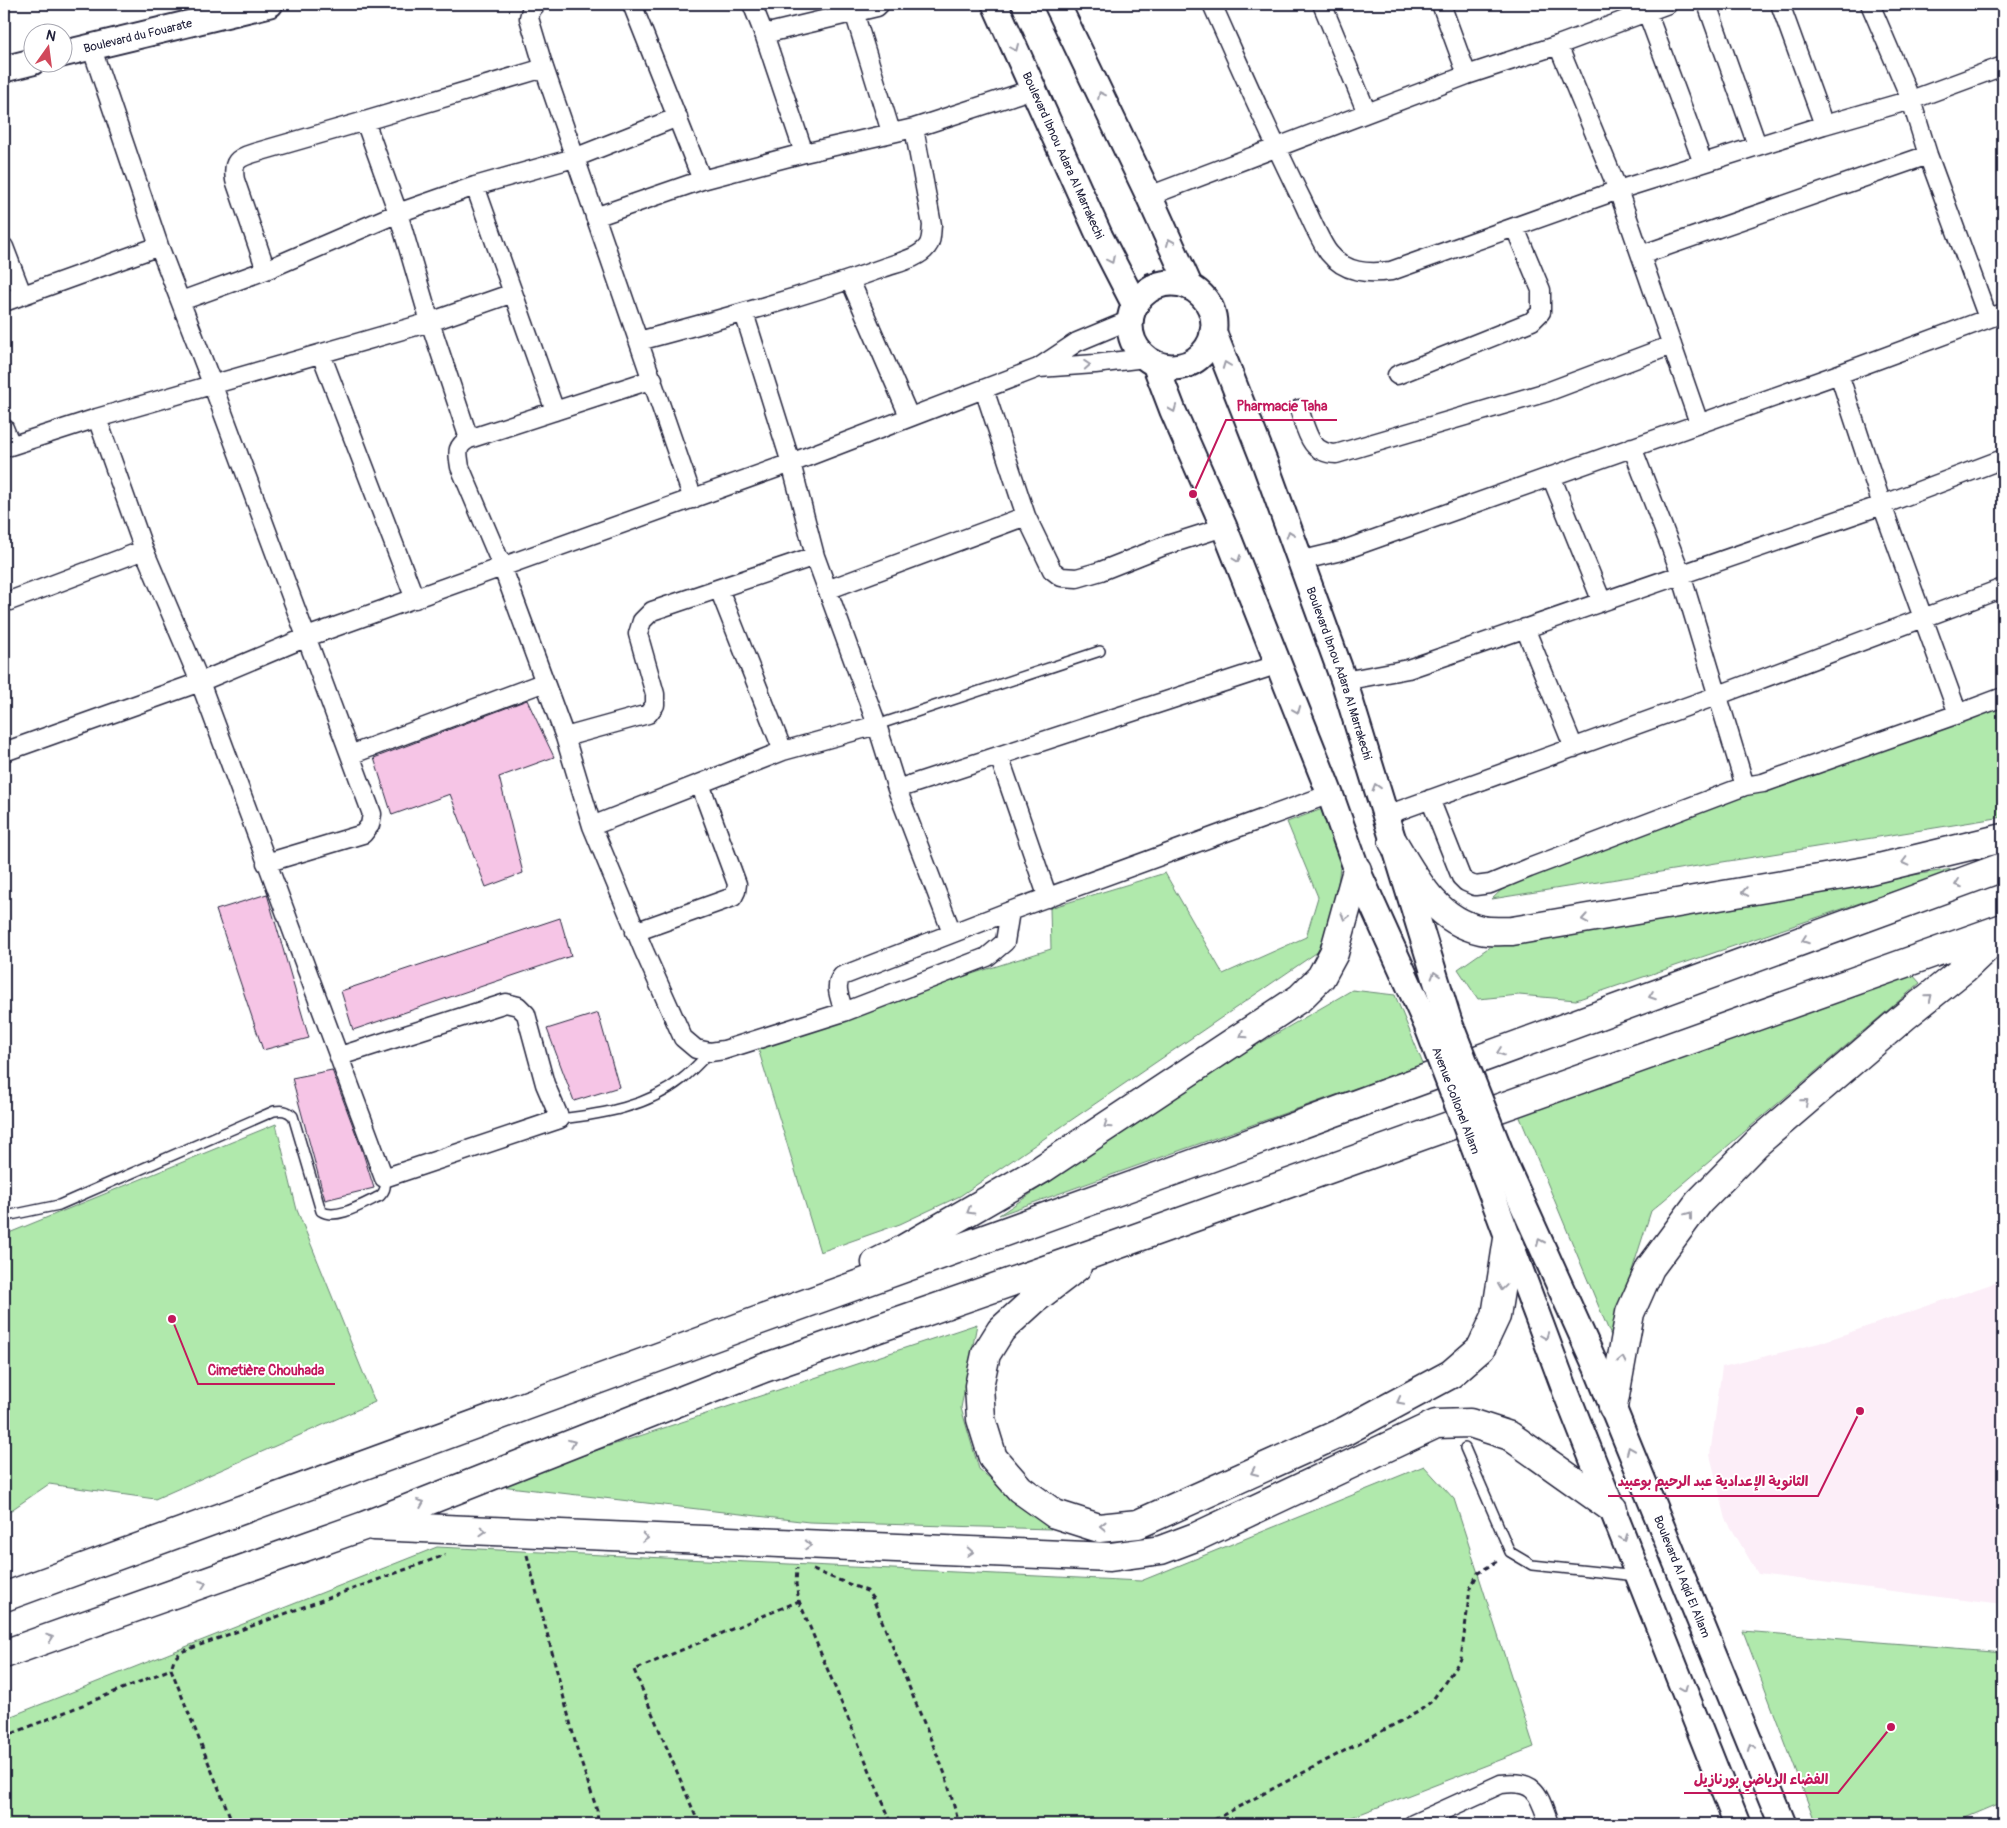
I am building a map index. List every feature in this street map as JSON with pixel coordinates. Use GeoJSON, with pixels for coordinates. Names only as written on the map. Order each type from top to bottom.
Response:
{"type":"FeatureCollection","features":[{"type":"Feature","properties":{"kind":"highway"},"geometry":{"type":"LineString","coordinates":[[1393,842],[1424,894],[1450,918],[1481,930],[1512,931],[1866,872],[2003,838]]}},
{"type":"Feature","properties":{"kind":"highway"},"geometry":{"type":"LineString","coordinates":[[4,1597],[757,1321],[1200,1162],[2003,867]]}},
{"type":"Feature","properties":{"kind":"highway"},"geometry":{"type":"LineString","coordinates":[[757,1321],[900,1251],[1034,1174],[1300,998],[1321,976],[1334,953],[1358,870]]}},
{"type":"Feature","properties":{"kind":"highway"},"geometry":{"type":"LineString","coordinates":[[4,1654],[364,1526],[764,1368],[1094,1253],[2003,930]]}},
{"type":"Feature","properties":{"kind":"highway"},"geometry":{"type":"LineString","coordinates":[[1613,1408],[1630,1313],[1650,1268],[1699,1202],[1757,1143],[1904,1017],[1964,969],[2003,930]]}},
{"type":"Feature","properties":{"kind":"highway"},"geometry":{"type":"LineString","coordinates":[[1094,1253],[1034,1300],[1001,1330],[986,1354],[979,1386],[981,1419],[994,1458],[1020,1489],[1055,1514],[1099,1528],[1138,1524],[1345,1431],[1451,1374],[1481,1348],[1496,1316],[1501,1294],[1508,1239]]}},
{"type":"Feature","properties":{"kind":"highway"},"geometry":{"type":"LineString","coordinates":[[364,1526],[1110,1557],[1161,1550],[1198,1536],[1436,1424],[1470,1423],[1510,1436],[1613,1509]]}},
{"type":"Feature","properties":{"kind":"main road","name":"Boulevard du Fouarate"},"geometry":{"type":"LineString","coordinates":[[72,51],[270,4]]}},
{"type":"Feature","properties":{"kind":"main road","name":"Boulevard Ibnou Adara Al Marrakechi"},"geometry":{"type":"LineString","coordinates":[[995,4],[1129,303]]}},
{"type":"Feature","properties":{"kind":"main road"},"geometry":{"type":"LineString","coordinates":[[1057,4],[1150,196],[1190,287]]}},
{"type":"Feature","properties":{"kind":"main road"},"geometry":{"type":"LineString","coordinates":[[4,69],[22,64]]}},
{"type":"Feature","properties":{"kind":"main road"},"geometry":{"type":"LineString","coordinates":[[1150,361],[1170,367],[1185,365],[1198,357],[1208,346],[1213,331],[1213,318],[1209,305],[1190,287],[1174,283],[1159,285],[1129,303],[1131,334],[1136,347],[1150,361],[1224,527],[1330,794],[1358,870],[1438,1024]]}},
{"type":"Feature","properties":{"kind":"main road","name":"Boulevard Ibnou Adara Al Marrakechi"},"geometry":{"type":"LineString","coordinates":[[1213,331],[1266,466],[1344,681],[1393,842],[1438,1024]]}},
{"type":"Feature","properties":{"kind":"main road","name":"Avenue Collonel Allam"},"geometry":{"type":"LineString","coordinates":[[1438,1024],[1495,1171]]}},
{"type":"Feature","properties":{"kind":"main road"},"geometry":{"type":"LineString","coordinates":[[1495,1171],[1508,1239],[1567,1395],[1737,1824]]}},
{"type":"Feature","properties":{"kind":"main road","name":"Boulevard Al Aqid El Allam"},"geometry":{"type":"LineString","coordinates":[[1495,1171],[1596,1366],[1783,1824]]}},
{"type":"Feature","properties":{"kind":"street"},"geometry":{"type":"LineString","coordinates":[[536,4],[531,10],[529,18],[544,68],[693,499]]}},
{"type":"Feature","properties":{"kind":"street"},"geometry":{"type":"LineString","coordinates":[[632,4],[702,180]]}},
{"type":"Feature","properties":{"kind":"street"},"geometry":{"type":"LineString","coordinates":[[752,4],[804,152]]}},
{"type":"Feature","properties":{"kind":"street"},"geometry":{"type":"LineString","coordinates":[[764,34],[877,7],[880,4]]}},
{"type":"Feature","properties":{"kind":"street"},"geometry":{"type":"LineString","coordinates":[[1212,4],[1276,148],[1328,252],[1344,265],[1357,271],[1372,274],[1391,272],[1618,190],[1757,145],[1910,100],[2003,66]]}},
{"type":"Feature","properties":{"kind":"street"},"geometry":{"type":"LineString","coordinates":[[1322,4],[1367,113]]}},
{"type":"Feature","properties":{"kind":"street"},"geometry":{"type":"LineString","coordinates":[[1441,4],[1467,75]]}},
{"type":"Feature","properties":{"kind":"street"},"geometry":{"type":"LineString","coordinates":[[1150,196],[1467,75],[1558,45],[1668,4]]}},
{"type":"Feature","properties":{"kind":"street"},"geometry":{"type":"LineString","coordinates":[[1707,4],[1757,145]]}},
{"type":"Feature","properties":{"kind":"street"},"geometry":{"type":"LineString","coordinates":[[1780,4],[1824,125]]}},
{"type":"Feature","properties":{"kind":"street"},"geometry":{"type":"LineString","coordinates":[[1299,561],[1340,551],[1839,374],[1996,316],[1928,155],[1910,100],[1870,4]]}},
{"type":"Feature","properties":{"kind":"street"},"geometry":{"type":"LineString","coordinates":[[854,12],[891,132]]}},
{"type":"Feature","properties":{"kind":"street"},"geometry":{"type":"LineString","coordinates":[[1647,12],[1703,163]]}},
{"type":"Feature","properties":{"kind":"street"},"geometry":{"type":"LineString","coordinates":[[1558,45],[1618,190],[1700,423]]}},
{"type":"Feature","properties":{"kind":"street"},"geometry":{"type":"LineString","coordinates":[[91,46],[159,246],[308,637],[372,814],[370,826],[363,834],[266,863]]}},
{"type":"Feature","properties":{"kind":"street"},"geometry":{"type":"LineString","coordinates":[[266,270],[235,180],[233,170],[241,157],[544,68]]}},
{"type":"Feature","properties":{"kind":"street"},"geometry":{"type":"LineString","coordinates":[[595,217],[702,180],[804,152],[914,128],[1033,89]]}},
{"type":"Feature","properties":{"kind":"street"},"geometry":{"type":"LineString","coordinates":[[181,301],[266,270],[398,213],[475,186],[574,158],[678,116]]}},
{"type":"Feature","properties":{"kind":"street"},"geometry":{"type":"LineString","coordinates":[[365,121],[398,213],[430,322],[469,439]]}},
{"type":"Feature","properties":{"kind":"street"},"geometry":{"type":"LineString","coordinates":[[639,341],[744,313],[850,280],[914,256],[926,248],[931,238],[929,208],[914,128]]}},
{"type":"Feature","properties":{"kind":"street"},"geometry":{"type":"LineString","coordinates":[[1641,255],[1928,155]]}},
{"type":"Feature","properties":{"kind":"street"},"geometry":{"type":"LineString","coordinates":[[475,186],[555,411]]}},
{"type":"Feature","properties":{"kind":"street"},"geometry":{"type":"LineString","coordinates":[[1397,375],[1532,321],[1541,312],[1541,290],[1515,228]]}},
{"type":"Feature","properties":{"kind":"street"},"geometry":{"type":"LineString","coordinates":[[4,302],[159,246]]}},
{"type":"Feature","properties":{"kind":"street"},"geometry":{"type":"LineString","coordinates":[[4,247],[22,294]]}},
{"type":"Feature","properties":{"kind":"street"},"geometry":{"type":"LineString","coordinates":[[850,280],[909,416]]}},
{"type":"Feature","properties":{"kind":"street"},"geometry":{"type":"LineString","coordinates":[[4,428],[7,446],[97,418],[430,322],[513,293]]}},
{"type":"Feature","properties":{"kind":"street"},"geometry":{"type":"LineString","coordinates":[[4,752],[200,682],[308,637],[791,463],[909,416],[1038,368],[1129,303]]}},
{"type":"Feature","properties":{"kind":"street"},"geometry":{"type":"LineString","coordinates":[[744,313],[791,463],[815,556],[826,590],[952,932]]}},
{"type":"Feature","properties":{"kind":"street"},"geometry":{"type":"LineString","coordinates":[[1298,409],[1311,442],[1319,451],[1326,454],[1336,454],[1547,392],[1672,345]]}},
{"type":"Feature","properties":{"kind":"street"},"geometry":{"type":"LineString","coordinates":[[321,354],[415,599]]}},
{"type":"Feature","properties":{"kind":"street"},"geometry":{"type":"LineString","coordinates":[[1038,368],[1150,361]]}},
{"type":"Feature","properties":{"kind":"street"},"geometry":{"type":"LineString","coordinates":[[1839,374],[1882,505],[1958,714]]}},
{"type":"Feature","properties":{"kind":"street"},"geometry":{"type":"LineString","coordinates":[[653,379],[469,439],[461,444],[459,449],[460,467],[502,566],[545,682],[565,737],[592,826],[635,932],[683,1038],[696,1049],[710,1052],[724,1050],[844,1012],[987,957],[1005,942],[1010,911]]}},
{"type":"Feature","properties":{"kind":"street"},"geometry":{"type":"LineString","coordinates":[[984,388],[1026,516],[1052,570],[1061,577],[1076,578],[1101,571],[1164,546],[1224,527]]}},
{"type":"Feature","properties":{"kind":"street"},"geometry":{"type":"LineString","coordinates":[[97,418],[144,550],[200,682],[384,1178],[560,1119],[545,1084],[526,1014],[518,1006],[506,1003],[340,1056]]}},
{"type":"Feature","properties":{"kind":"street"},"geometry":{"type":"LineString","coordinates":[[1632,447],[1681,574],[1716,696],[1745,786]]}},
{"type":"Feature","properties":{"kind":"street"},"geometry":{"type":"LineString","coordinates":[[1344,681],[1408,669],[1882,505],[2003,459]]}},
{"type":"Feature","properties":{"kind":"street"},"geometry":{"type":"LineString","coordinates":[[1551,476],[1602,602]]}},
{"type":"Feature","properties":{"kind":"street"},"geometry":{"type":"LineString","coordinates":[[826,590],[1026,516]]}},
{"type":"Feature","properties":{"kind":"street"},"geometry":{"type":"LineString","coordinates":[[4,603],[144,550]]}},
{"type":"Feature","properties":{"kind":"street"},"geometry":{"type":"LineString","coordinates":[[565,737],[648,714],[655,704],[655,694],[638,634],[642,621],[652,611],[815,556]]}},
{"type":"Feature","properties":{"kind":"street"},"geometry":{"type":"LineString","coordinates":[[720,588],[783,751]]}},
{"type":"Feature","properties":{"kind":"street"},"geometry":{"type":"LineString","coordinates":[[1384,816],[1716,696],[2003,588]]}},
{"type":"Feature","properties":{"kind":"street"},"geometry":{"type":"LineString","coordinates":[[1525,628],[1574,748]]}},
{"type":"Feature","properties":{"kind":"street"},"geometry":{"type":"LineString","coordinates":[[898,789],[1278,664]]}},
{"type":"Feature","properties":{"kind":"street"},"geometry":{"type":"LineString","coordinates":[[350,755],[545,682]]}},
{"type":"Feature","properties":{"kind":"street"},"geometry":{"type":"LineString","coordinates":[[1430,799],[1461,877],[1466,882],[1475,886],[1490,884],[1745,786],[1763,783],[2003,697]]}},
{"type":"Feature","properties":{"kind":"street"},"geometry":{"type":"LineString","coordinates":[[592,826],[783,751],[877,725]]}},
{"type":"Feature","properties":{"kind":"street"},"geometry":{"type":"LineString","coordinates":[[999,756],[1048,898]]}},
{"type":"Feature","properties":{"kind":"street"},"geometry":{"type":"LineString","coordinates":[[635,932],[733,897],[736,891],[737,884],[700,784]]}},
{"type":"Feature","properties":{"kind":"street"},"geometry":{"type":"LineString","coordinates":[[844,1012],[837,987],[838,981],[842,976],[952,932],[1330,794]]}},
{"type":"Feature","properties":{"kind":"street"},"geometry":{"type":"LineString","coordinates":[[1413,1824],[1501,1784],[1514,1782],[1526,1785],[1538,1793],[1549,1824]]}},
{"type":"Feature","properties":{"kind":"lane"},"geometry":{"type":"LineString","coordinates":[[877,725],[1100,651]]}},
{"type":"Feature","properties":{"kind":"lane"},"geometry":{"type":"LineString","coordinates":[[560,1119],[604,1113],[630,1106],[658,1094],[682,1079],[710,1052]]}},
{"type":"Feature","properties":{"kind":"lane"},"geometry":{"type":"LineString","coordinates":[[4,1214],[11,1215],[59,1205],[282,1110],[289,1112],[293,1116],[321,1211],[325,1214],[335,1215],[380,1196],[386,1187],[384,1178]]}},
{"type":"Feature","properties":{"kind":"lane"},"geometry":{"type":"LineString","coordinates":[[1465,1448],[1510,1552],[1532,1565],[1639,1576]]}},
{"type":"Feature","properties":{"kind":"path"},"geometry":{"type":"LineString","coordinates":[[1129,303],[1178,260]]}},
{"type":"Feature","properties":{"kind":"path"},"geometry":{"type":"LineString","coordinates":[[1206,1824],[1418,1712],[1432,1701],[1461,1659],[1470,1589],[1478,1573],[1510,1552]]}},
{"type":"Feature","properties":{"kind":"path"},"geometry":{"type":"LineString","coordinates":[[234,1824],[171,1669],[174,1659],[181,1652],[450,1554]]}},
{"type":"Feature","properties":{"kind":"path"},"geometry":{"type":"LineString","coordinates":[[518,1554],[536,1554]]}},
{"type":"Feature","properties":{"kind":"path"},"geometry":{"type":"LineString","coordinates":[[526,1554],[578,1753],[597,1810],[598,1824]]}},
{"type":"Feature","properties":{"kind":"path"},"geometry":{"type":"LineString","coordinates":[[788,1566],[813,1570],[867,1591],[873,1599],[946,1774],[959,1824]]}},
{"type":"Feature","properties":{"kind":"path"},"geometry":{"type":"LineString","coordinates":[[797,1568],[796,1584],[799,1601],[894,1824],[902,1822],[913,1824]]}},
{"type":"Feature","properties":{"kind":"path"},"geometry":{"type":"LineString","coordinates":[[699,1824],[634,1670],[799,1601]]}},
{"type":"Feature","properties":{"kind":"path"},"geometry":{"type":"LineString","coordinates":[[4,1736],[171,1669]]}},
{"type":"Feature","properties":{"kind":"shaded area"},"geometry":{"type":"Polygon","coordinates":[[[2003,1280],[2003,1605],[1758,1574],[1726,1519],[1710,1455],[1722,1367],[1819,1343],[2003,1280]]]}},
{"type":"Feature","properties":{"kind":"green space"},"geometry":{"type":"Polygon","coordinates":[[[2003,704],[2003,817],[1492,899],[1513,879],[2003,704]]]}},
{"type":"Feature","properties":{"kind":"green space"},"geometry":{"type":"Polygon","coordinates":[[[1325,808],[1342,850],[1334,918],[1319,951],[960,1196],[900,1224],[820,1252],[756,1042],[1051,949],[1050,908],[1165,873],[1223,974],[1306,937],[1318,897],[1287,822],[1325,808]]]}},
{"type":"Feature","properties":{"kind":"green space"},"geometry":{"type":"Polygon","coordinates":[[[1965,867],[1576,1000],[1519,995],[1478,999],[1458,969],[1501,939],[1965,867]]]}},
{"type":"Feature","properties":{"kind":"green space"},"geometry":{"type":"Polygon","coordinates":[[[1912,974],[1920,983],[1651,1211],[1611,1336],[1519,1115],[1912,974]]]}},
{"type":"Feature","properties":{"kind":"green space"},"geometry":{"type":"Polygon","coordinates":[[[1352,990],[1395,995],[1423,1064],[999,1215],[1233,1059],[1352,990]]]}},
{"type":"Feature","properties":{"kind":"green space"},"geometry":{"type":"Polygon","coordinates":[[[276,1124],[297,1210],[375,1402],[155,1499],[49,1484],[4,1515],[4,1235],[276,1124]]]}},
{"type":"Feature","properties":{"kind":"green space"},"geometry":{"type":"Polygon","coordinates":[[[977,1324],[961,1408],[979,1469],[1051,1529],[809,1522],[492,1485],[977,1324]]]}},
{"type":"Feature","properties":{"kind":"green space"},"geometry":{"type":"Polygon","coordinates":[[[1424,1466],[1454,1499],[1534,1747],[1334,1824],[4,1824],[4,1719],[437,1547],[1141,1581],[1424,1466]]]}},
{"type":"Feature","properties":{"kind":"green space"},"geometry":{"type":"Polygon","coordinates":[[[1743,1631],[2003,1652],[2003,1802],[1951,1824],[1816,1824],[1743,1631]]]}},
{"type":"Feature","properties":{"kind":"building"},"geometry":{"type":"Polygon","coordinates":[[[527,700],[554,757],[499,777],[523,873],[486,887],[450,794],[392,815],[374,758],[527,700]]]}},
{"type":"Feature","properties":{"kind":"building"},"geometry":{"type":"Polygon","coordinates":[[[267,894],[309,1038],[263,1050],[216,910],[267,894]]]}},
{"type":"Feature","properties":{"kind":"building"},"geometry":{"type":"Polygon","coordinates":[[[560,918],[571,956],[353,1030],[341,991],[560,918]]]}},
{"type":"Feature","properties":{"kind":"building"},"geometry":{"type":"Polygon","coordinates":[[[598,1013],[619,1087],[574,1101],[547,1029],[598,1013]]]}},
{"type":"Feature","properties":{"kind":"building"},"geometry":{"type":"Polygon","coordinates":[[[332,1070],[374,1188],[325,1200],[292,1078],[332,1070]]]}},
{"type":"Feature","properties":{"kind":"place","name":"Pharmacie Taha"},"geometry":{"type":"Point","coordinates":[1193,494]}},
{"type":"Feature","properties":{"kind":"place","name":"Cimetière Chouhada"},"geometry":{"type":"Point","coordinates":[172,1319]}},
{"type":"Feature","properties":{"kind":"place","name":"الثانوية الإعدادية عبد الرحيم بوعبيد"},"geometry":{"type":"Point","coordinates":[1860,1411]}},
{"type":"Feature","properties":{"kind":"place","name":"الفضاء الرياضي بورنازيل"},"geometry":{"type":"Point","coordinates":[1891,1727]}}]}
